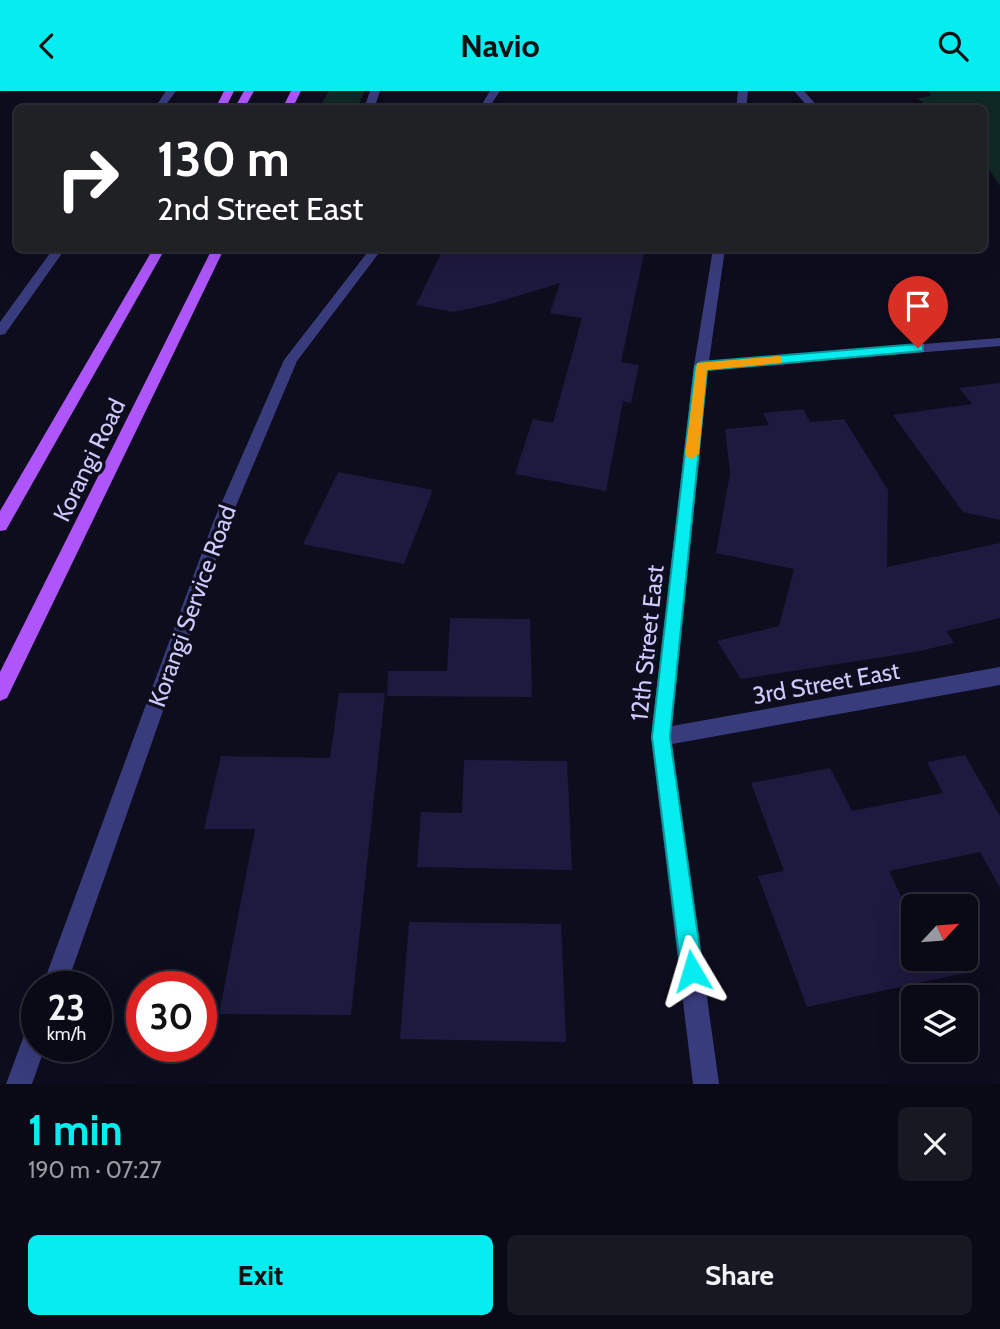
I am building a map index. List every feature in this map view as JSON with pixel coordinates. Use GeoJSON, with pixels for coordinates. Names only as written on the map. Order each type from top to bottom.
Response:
{"type":"FeatureCollection","features":[{"type":"Feature","properties":{"kind":"main road","name":"Korangi Road"},"geometry":{"type":"LineString","coordinates":[[0,526],[157,252]]}},
{"type":"Feature","properties":{"kind":"main road","name":"Korangi Road"},"geometry":{"type":"LineString","coordinates":[[0,692],[217,252]]}},
{"type":"Feature","properties":{"kind":"street"},"geometry":{"type":"LineString","coordinates":[[799,91],[812,105]]}},
{"type":"Feature","properties":{"kind":"street"},"geometry":{"type":"LineString","coordinates":[[0,331],[56,252]]}},
{"type":"Feature","properties":{"kind":"street","name":"Korangi Service Road"},"geometry":{"type":"LineString","coordinates":[[60,971],[222,520],[290,360],[374,252]]}},
{"type":"Feature","properties":{"kind":"street","name":"12th Street East"},"geometry":{"type":"LineString","coordinates":[[706,1084],[661,737],[701,366],[719,252]]}},
{"type":"Feature","properties":{"kind":"street"},"geometry":{"type":"LineString","coordinates":[[701,366],[1000,342]]}},
{"type":"Feature","properties":{"kind":"street","name":"3rd Street East"},"geometry":{"type":"LineString","coordinates":[[661,737],[1000,676]]}},
{"type":"Feature","properties":{"kind":"street"},"geometry":{"type":"LineString","coordinates":[[19,1084],[27,1062]]}},
{"type":"Feature","properties":{"kind":"green space"},"geometry":{"type":"Polygon","coordinates":[[[329,91],[364,91],[358,105],[321,105],[329,91]]]}},
{"type":"Feature","properties":{"kind":"green space"},"geometry":{"type":"Polygon","coordinates":[[[928,91],[1000,91],[1000,186],[987,166],[987,105],[926,105],[917,98],[931,96],[928,91]]]}},
{"type":"Feature","properties":{"kind":"building"},"geometry":{"type":"Polygon","coordinates":[[[442,252],[644,252],[621,362],[639,365],[631,403],[623,401],[606,491],[515,474],[533,419],[553,423],[582,318],[550,313],[560,283],[491,304],[453,312],[416,305],[442,252]]]}},
{"type":"Feature","properties":{"kind":"building"},"geometry":{"type":"Polygon","coordinates":[[[1000,383],[1000,520],[963,512],[893,415],[972,404],[959,388],[1000,383]]]}},
{"type":"Feature","properties":{"kind":"building"},"geometry":{"type":"Polygon","coordinates":[[[803,409],[810,422],[844,419],[888,490],[887,567],[1000,543],[1000,618],[946,631],[954,643],[915,652],[741,679],[717,641],[779,626],[794,569],[716,553],[730,473],[725,429],[769,425],[763,413],[803,409]]]}},
{"type":"Feature","properties":{"kind":"building"},"geometry":{"type":"Polygon","coordinates":[[[338,472],[433,490],[404,564],[303,544],[338,472]]]}},
{"type":"Feature","properties":{"kind":"building"},"geometry":{"type":"Polygon","coordinates":[[[450,618],[530,619],[532,697],[387,696],[388,671],[447,671],[450,618]]]}},
{"type":"Feature","properties":{"kind":"building"},"geometry":{"type":"Polygon","coordinates":[[[339,693],[385,693],[351,1015],[219,1014],[255,829],[204,829],[221,756],[330,758],[339,693]]]}},
{"type":"Feature","properties":{"kind":"building"},"geometry":{"type":"Polygon","coordinates":[[[965,755],[1000,816],[1000,888],[980,852],[889,871],[901,896],[901,971],[974,971],[807,1007],[758,876],[784,871],[751,783],[830,768],[852,811],[943,793],[927,762],[965,755]]]}},
{"type":"Feature","properties":{"kind":"building"},"geometry":{"type":"Polygon","coordinates":[[[464,760],[567,761],[572,870],[417,867],[421,812],[462,813],[464,760]]]}},
{"type":"Feature","properties":{"kind":"building"},"geometry":{"type":"Polygon","coordinates":[[[409,922],[561,924],[566,1042],[400,1039],[409,922]]]}},
{"type":"Feature","properties":{"kind":"slow traffic"},"geometry":{"type":"LineString","coordinates":[[692,454],[701,366],[778,360]]}},
{"type":"Feature","properties":{"kind":"route"},"geometry":{"type":"LineString","coordinates":[[692,971],[661,737],[701,366],[918,348]]}}]}
